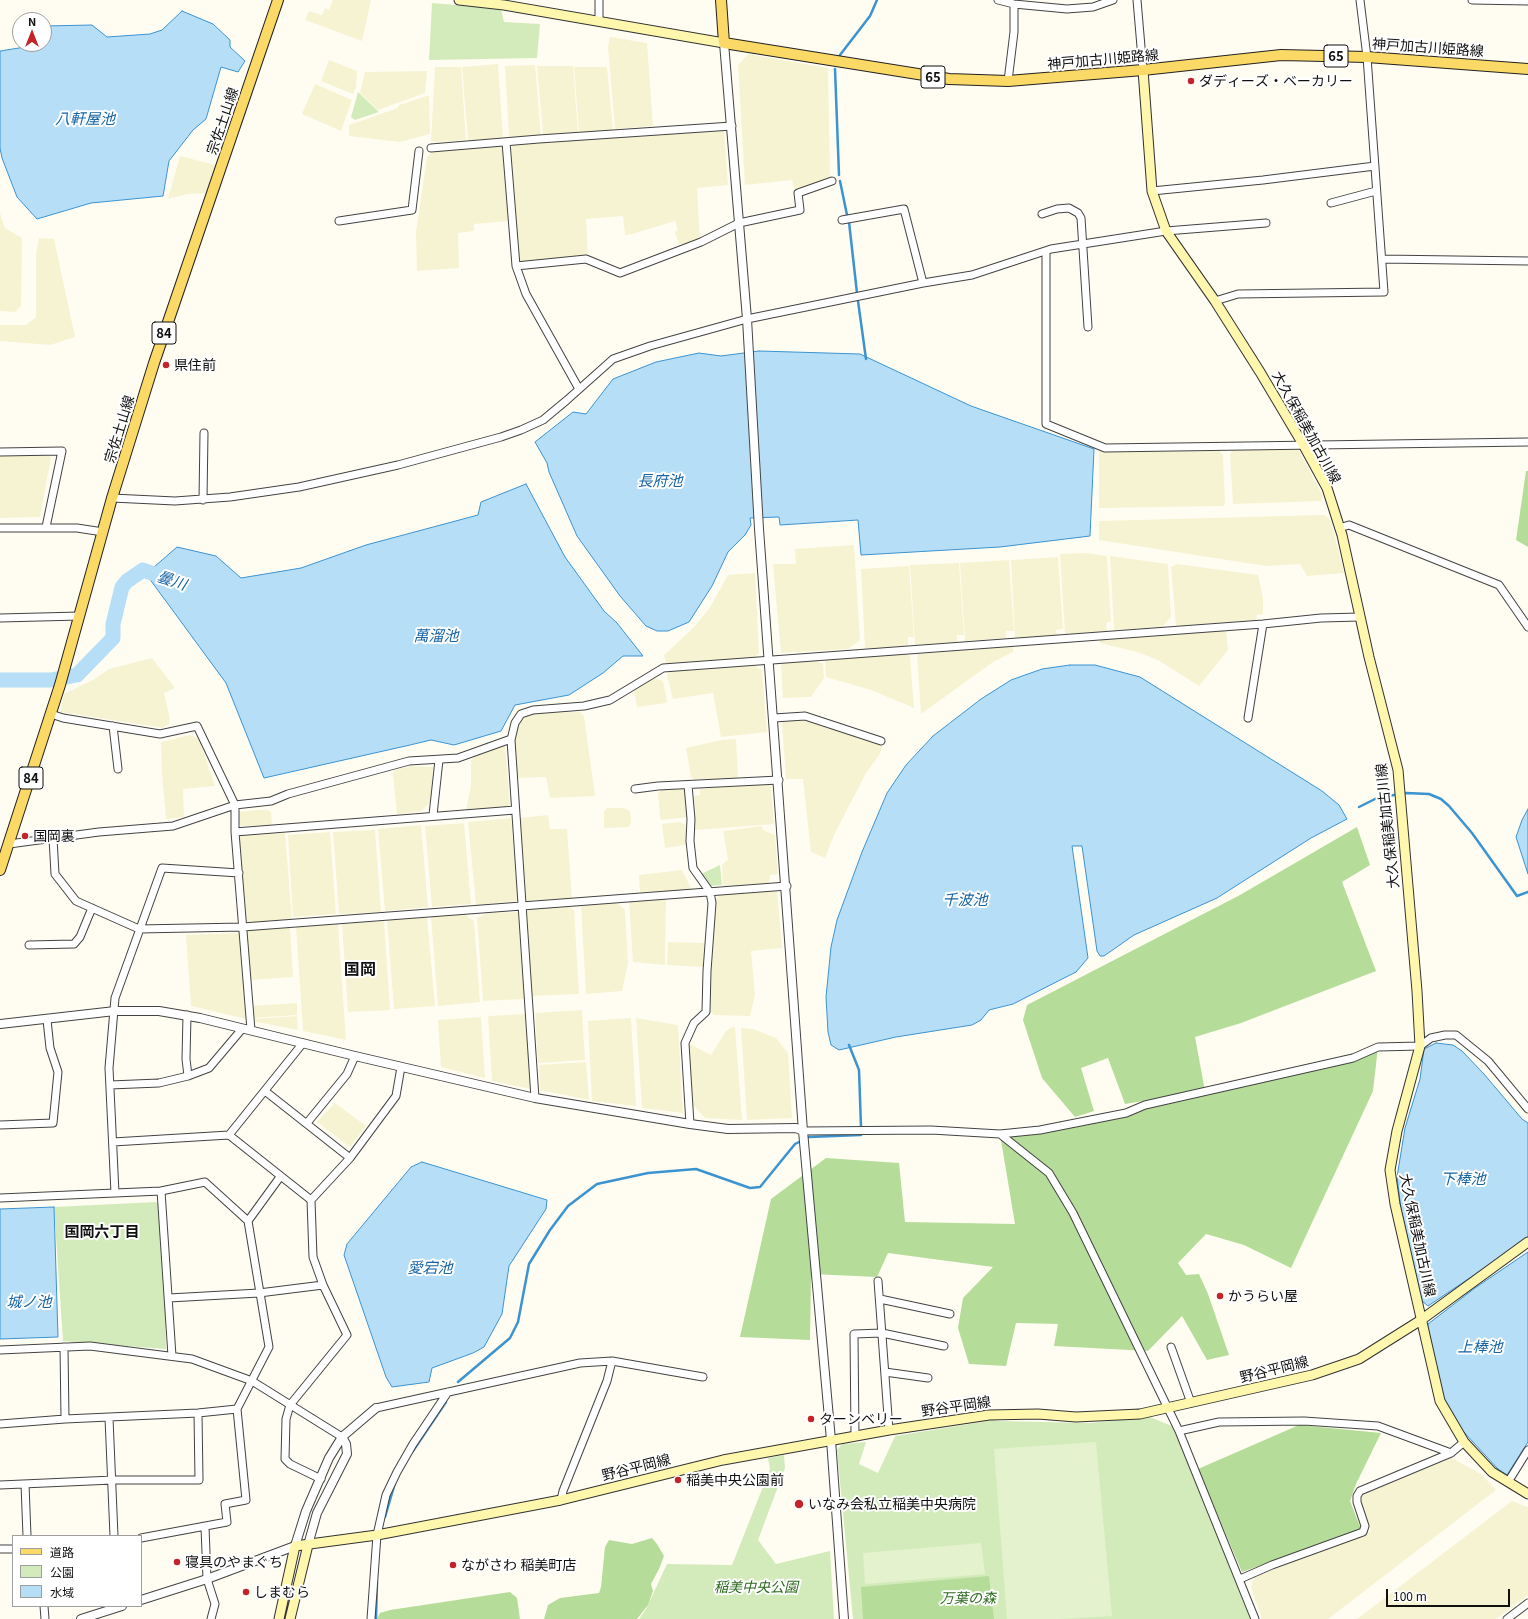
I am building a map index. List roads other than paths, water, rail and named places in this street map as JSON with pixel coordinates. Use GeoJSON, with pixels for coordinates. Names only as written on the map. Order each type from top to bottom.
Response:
{"type":"FeatureCollection","features":[{"type":"Feature","properties":{"kind":"main road","name":"宗佐土山線"},"geometry":{"type":"LineString","coordinates":[[0,870],[60,685],[112,498],[174,302],[278,0]]}},
{"type":"Feature","properties":{"kind":"main road"},"geometry":{"type":"LineString","coordinates":[[459,0],[504,5],[724,43],[722,0]]}},
{"type":"Feature","properties":{"kind":"main road","name":"神戸加古川姫路線"},"geometry":{"type":"LineString","coordinates":[[724,43],[949,79],[1008,81],[1143,70],[1281,55],[1367,57],[1528,68]]}},
{"type":"Feature","properties":{"kind":"main road","name":"大久保稲美加古川線"},"geometry":{"type":"LineString","coordinates":[[1143,70],[1152,191],[1166,231],[1215,301],[1260,372],[1304,446],[1327,488],[1340,528],[1360,618],[1398,770],[1400,787],[1420,1046],[1390,1170],[1394,1204],[1440,1401],[1464,1442],[1492,1472],[1528,1494]]}},
{"type":"Feature","properties":{"kind":"main road","name":"野谷平岡線"},"geometry":{"type":"LineString","coordinates":[[295,1546],[377,1535],[561,1500],[723,1460],[889,1430],[990,1415],[1038,1414],[1076,1417],[1140,1414],[1191,1404],[1312,1375],[1359,1359],[1421,1320],[1528,1242]]}},
{"type":"Feature","properties":{"kind":"main road"},"geometry":{"type":"LineString","coordinates":[[290,1619],[308,1545]]}},
{"type":"Feature","properties":{"kind":"main road"},"geometry":{"type":"LineString","coordinates":[[278,1619],[295,1546]]}},
{"type":"Feature","properties":{"kind":"street"},"geometry":{"type":"LineString","coordinates":[[599,0],[599,21]]}},
{"type":"Feature","properties":{"kind":"street"},"geometry":{"type":"LineString","coordinates":[[998,0],[1014,4],[1067,9],[1093,7],[1113,0]]}},
{"type":"Feature","properties":{"kind":"street"},"geometry":{"type":"LineString","coordinates":[[1137,0],[1143,70]]}},
{"type":"Feature","properties":{"kind":"street"},"geometry":{"type":"LineString","coordinates":[[1215,301],[1238,294],[1384,292],[1367,57],[1360,0]]}},
{"type":"Feature","properties":{"kind":"street"},"geometry":{"type":"LineString","coordinates":[[1472,0],[1528,1]]}},
{"type":"Feature","properties":{"kind":"street"},"geometry":{"type":"LineString","coordinates":[[1008,81],[1014,32],[1014,4]]}},
{"type":"Feature","properties":{"kind":"street"},"geometry":{"type":"LineString","coordinates":[[724,43],[732,126],[759,530],[787,886],[804,1131],[831,1440],[844,1619]]}},
{"type":"Feature","properties":{"kind":"street"},"geometry":{"type":"LineString","coordinates":[[431,148],[732,126]]}},
{"type":"Feature","properties":{"kind":"street"},"geometry":{"type":"LineString","coordinates":[[506,142],[516,266],[526,294],[579,388]]}},
{"type":"Feature","properties":{"kind":"street"},"geometry":{"type":"LineString","coordinates":[[339,221],[412,210],[419,150]]}},
{"type":"Feature","properties":{"kind":"street"},"geometry":{"type":"LineString","coordinates":[[1152,191],[1263,180],[1375,166]]}},
{"type":"Feature","properties":{"kind":"street"},"geometry":{"type":"LineString","coordinates":[[516,266],[586,259],[620,273],[702,242],[739,223],[800,210],[798,193],[832,181]]}},
{"type":"Feature","properties":{"kind":"street"},"geometry":{"type":"LineString","coordinates":[[1331,203],[1376,191]]}},
{"type":"Feature","properties":{"kind":"street"},"geometry":{"type":"LineString","coordinates":[[1042,214],[1057,208],[1069,208],[1074,210],[1080,218],[1088,327]]}},
{"type":"Feature","properties":{"kind":"street"},"geometry":{"type":"LineString","coordinates":[[842,220],[904,209],[923,283]]}},
{"type":"Feature","properties":{"kind":"street"},"geometry":{"type":"LineString","coordinates":[[112,498],[175,501],[252,495],[299,487],[398,465],[501,438],[543,420],[613,359],[650,346],[746,319],[923,283],[972,275],[1046,251],[1083,243],[1166,231],[1266,223]]}},
{"type":"Feature","properties":{"kind":"street"},"geometry":{"type":"LineString","coordinates":[[1046,251],[1046,424],[1105,448],[1528,442]]}},
{"type":"Feature","properties":{"kind":"street"},"geometry":{"type":"LineString","coordinates":[[1382,259],[1528,262]]}},
{"type":"Feature","properties":{"kind":"street"},"geometry":{"type":"LineString","coordinates":[[203,500],[204,433]]}},
{"type":"Feature","properties":{"kind":"street"},"geometry":{"type":"LineString","coordinates":[[0,452],[62,451],[46,527]]}},
{"type":"Feature","properties":{"kind":"street"},"geometry":{"type":"LineString","coordinates":[[1340,528],[1349,525],[1499,585],[1528,627]]}},
{"type":"Feature","properties":{"kind":"street"},"geometry":{"type":"LineString","coordinates":[[0,528],[77,528],[103,532]]}},
{"type":"Feature","properties":{"kind":"street"},"geometry":{"type":"LineString","coordinates":[[0,618],[80,616]]}},
{"type":"Feature","properties":{"kind":"street"},"geometry":{"type":"LineString","coordinates":[[535,1098],[511,739],[515,724],[521,714],[533,710],[584,706],[610,700],[663,668],[1262,624],[1321,618],[1360,618]]}},
{"type":"Feature","properties":{"kind":"street"},"geometry":{"type":"LineString","coordinates":[[1248,718],[1262,624]]}},
{"type":"Feature","properties":{"kind":"street"},"geometry":{"type":"LineString","coordinates":[[51,714],[63,718],[160,734],[197,726],[235,805],[238,873],[251,1030]]}},
{"type":"Feature","properties":{"kind":"street"},"geometry":{"type":"LineString","coordinates":[[774,718],[805,716],[882,740]]}},
{"type":"Feature","properties":{"kind":"street"},"geometry":{"type":"LineString","coordinates":[[114,726],[118,769]]}},
{"type":"Feature","properties":{"kind":"street"},"geometry":{"type":"LineString","coordinates":[[9,844],[173,826],[235,805],[271,801],[288,794],[409,761],[458,758],[511,739]]}},
{"type":"Feature","properties":{"kind":"street"},"geometry":{"type":"LineString","coordinates":[[433,816],[439,760]]}},
{"type":"Feature","properties":{"kind":"street"},"geometry":{"type":"LineString","coordinates":[[634,789],[778,780]]}},
{"type":"Feature","properties":{"kind":"street"},"geometry":{"type":"LineString","coordinates":[[688,785],[691,819],[690,840],[693,868],[710,892],[712,903],[707,971],[706,1012],[694,1023],[685,1043],[690,1124]]}},
{"type":"Feature","properties":{"kind":"street"},"geometry":{"type":"LineString","coordinates":[[236,832],[515,810]]}},
{"type":"Feature","properties":{"kind":"street"},"geometry":{"type":"LineString","coordinates":[[53,838],[56,874],[76,901],[140,929],[242,927],[787,886]]}},
{"type":"Feature","properties":{"kind":"street"},"geometry":{"type":"LineString","coordinates":[[115,1193],[109,1068],[115,998],[162,868],[238,873]]}},
{"type":"Feature","properties":{"kind":"street"},"geometry":{"type":"LineString","coordinates":[[29,945],[74,944],[80,937],[92,908]]}},
{"type":"Feature","properties":{"kind":"street"},"geometry":{"type":"LineString","coordinates":[[0,1024],[47,1020],[115,1011],[158,1011],[187,1015],[303,1044],[535,1098],[690,1124],[728,1129],[796,1128],[804,1131],[931,1130],[1000,1134],[1040,1130],[1126,1113],[1145,1105],[1353,1058],[1378,1047],[1420,1046],[1431,1038],[1456,1034],[1488,1062],[1528,1109]]}},
{"type":"Feature","properties":{"kind":"street"},"geometry":{"type":"LineString","coordinates":[[187,1015],[186,1059],[188,1076]]}},
{"type":"Feature","properties":{"kind":"street"},"geometry":{"type":"LineString","coordinates":[[0,1125],[53,1123],[58,1072],[50,1048],[47,1020]]}},
{"type":"Feature","properties":{"kind":"street"},"geometry":{"type":"LineString","coordinates":[[110,1085],[159,1083],[188,1076],[209,1068],[242,1029]]}},
{"type":"Feature","properties":{"kind":"street"},"geometry":{"type":"LineString","coordinates":[[229,1135],[303,1044]]}},
{"type":"Feature","properties":{"kind":"street"},"geometry":{"type":"LineString","coordinates":[[307,1123],[347,1074],[355,1056]]}},
{"type":"Feature","properties":{"kind":"street"},"geometry":{"type":"LineString","coordinates":[[321,1479],[290,1464],[285,1459],[286,1419],[290,1405],[347,1335],[323,1285],[313,1257],[311,1200],[350,1158],[396,1096],[401,1067]]}},
{"type":"Feature","properties":{"kind":"street"},"geometry":{"type":"LineString","coordinates":[[265,1092],[307,1123],[350,1158]]}},
{"type":"Feature","properties":{"kind":"street"},"geometry":{"type":"LineString","coordinates":[[1000,1134],[1049,1173],[1053,1178],[1093,1254],[1179,1431],[1255,1619]]}},
{"type":"Feature","properties":{"kind":"street"},"geometry":{"type":"LineString","coordinates":[[113,1142],[229,1135],[280,1177],[311,1200]]}},
{"type":"Feature","properties":{"kind":"street"},"geometry":{"type":"LineString","coordinates":[[248,1221],[280,1177]]}},
{"type":"Feature","properties":{"kind":"street"},"geometry":{"type":"LineString","coordinates":[[0,1198],[161,1191],[205,1182],[248,1221],[269,1347],[237,1409],[246,1500],[225,1504],[227,1522],[142,1538]]}},
{"type":"Feature","properties":{"kind":"street"},"geometry":{"type":"LineString","coordinates":[[161,1191],[172,1356]]}},
{"type":"Feature","properties":{"kind":"street"},"geometry":{"type":"LineString","coordinates":[[878,1280],[889,1430]]}},
{"type":"Feature","properties":{"kind":"street"},"geometry":{"type":"LineString","coordinates":[[169,1298],[259,1293],[323,1285]]}},
{"type":"Feature","properties":{"kind":"street"},"geometry":{"type":"LineString","coordinates":[[880,1299],[950,1314]]}},
{"type":"Feature","properties":{"kind":"street"},"geometry":{"type":"LineString","coordinates":[[855,1436],[854,1334],[882,1334],[944,1346]]}},
{"type":"Feature","properties":{"kind":"street"},"geometry":{"type":"LineString","coordinates":[[0,1350],[90,1346],[172,1356],[209,1364],[252,1381],[342,1437],[346,1444],[348,1454],[317,1513],[308,1545]]}},
{"type":"Feature","properties":{"kind":"street"},"geometry":{"type":"LineString","coordinates":[[64,1347],[65,1419]]}},
{"type":"Feature","properties":{"kind":"street"},"geometry":{"type":"LineString","coordinates":[[1171,1347],[1191,1404]]}},
{"type":"Feature","properties":{"kind":"street"},"geometry":{"type":"LineString","coordinates":[[561,1500],[607,1382],[612,1361]]}},
{"type":"Feature","properties":{"kind":"street"},"geometry":{"type":"LineString","coordinates":[[142,1600],[207,1579],[295,1546],[306,1511],[329,1458],[342,1437],[376,1408],[580,1363],[612,1361],[703,1376]]}},
{"type":"Feature","properties":{"kind":"street"},"geometry":{"type":"LineString","coordinates":[[885,1372],[928,1378]]}},
{"type":"Feature","properties":{"kind":"street"},"geometry":{"type":"LineString","coordinates":[[371,1619],[377,1535],[386,1495],[396,1472],[448,1392]]}},
{"type":"Feature","properties":{"kind":"street"},"geometry":{"type":"LineString","coordinates":[[0,1424],[65,1419],[198,1414],[237,1409]]}},
{"type":"Feature","properties":{"kind":"street"},"geometry":{"type":"LineString","coordinates":[[0,1485],[113,1480],[199,1480],[198,1414]]}},
{"type":"Feature","properties":{"kind":"street"},"geometry":{"type":"LineString","coordinates":[[109,1418],[113,1480],[114,1535]]}},
{"type":"Feature","properties":{"kind":"street"},"geometry":{"type":"LineString","coordinates":[[1179,1431],[1219,1422],[1304,1421],[1378,1426],[1451,1453]]}},
{"type":"Feature","properties":{"kind":"street"},"geometry":{"type":"LineString","coordinates":[[1240,1579],[1272,1565],[1362,1532],[1365,1526],[1357,1502],[1360,1491],[1451,1453],[1464,1442]]}},
{"type":"Feature","properties":{"kind":"street"},"geometry":{"type":"LineString","coordinates":[[1508,1482],[1528,1450]]}},
{"type":"Feature","properties":{"kind":"street"},"geometry":{"type":"LineString","coordinates":[[25,1484],[27,1535]]}},
{"type":"Feature","properties":{"kind":"street"},"geometry":{"type":"LineString","coordinates":[[205,1527],[207,1579],[215,1604],[212,1619]]}},
{"type":"Feature","properties":{"kind":"street"},"geometry":{"type":"LineString","coordinates":[[0,1549],[12,1549]]}},
{"type":"Feature","properties":{"kind":"street"},"geometry":{"type":"LineString","coordinates":[[1507,1619],[1528,1603]]}},
{"type":"Feature","properties":{"kind":"street"},"geometry":{"type":"LineString","coordinates":[[44,1607],[44,1619]]}},
{"type":"Feature","properties":{"kind":"street"},"geometry":{"type":"LineString","coordinates":[[80,1619],[118,1607]]}},
{"type":"Feature","properties":{"kind":"water","name":"八軒屋池"},"geometry":{"type":"Polygon","coordinates":[[[182,11],[213,24],[230,40],[230,47],[245,61],[238,72],[221,67],[206,119],[193,130],[169,161],[163,196],[91,203],[37,219],[17,197],[2,158],[0,148],[0,51],[12,49],[12,52],[52,52],[52,26],[92,25],[107,37],[150,34],[162,30],[182,11]]]}},
{"type":"Feature","properties":{"kind":"water","name":"長府池"},"geometry":{"type":"Polygon","coordinates":[[[759,351],[860,354],[971,406],[1094,449],[1090,536],[1000,547],[861,555],[858,520],[780,525],[779,517],[750,518],[751,525],[745,535],[728,552],[712,586],[689,622],[668,631],[657,631],[646,626],[620,596],[577,536],[549,472],[547,463],[535,442],[573,412],[586,414],[613,379],[656,362],[699,353],[721,356],[759,351]]]}},
{"type":"Feature","properties":{"kind":"water","name":"萬溜池"},"geometry":{"type":"Polygon","coordinates":[[[526,484],[565,557],[604,611],[617,623],[643,656],[623,656],[603,673],[569,695],[515,705],[501,731],[454,745],[431,740],[264,778],[226,683],[146,574],[177,547],[216,556],[241,578],[301,568],[366,545],[478,515],[481,502],[526,484]]]}},
{"type":"Feature","properties":{"kind":"water","name":"千波池"},"geometry":{"type":"Polygon","coordinates":[[[1070,665],[1095,665],[1140,677],[1322,791],[1339,805],[1347,819],[1311,838],[1217,898],[1134,935],[1104,956],[1100,956],[1097,951],[1082,846],[1072,846],[1088,958],[1076,972],[1013,1004],[989,1010],[981,1020],[972,1025],[896,1037],[839,1050],[831,1045],[828,1032],[826,997],[831,947],[837,920],[862,852],[887,793],[906,765],[933,736],[981,699],[1011,680],[1042,669],[1070,665]]]}},
{"type":"Feature","properties":{"kind":"water"},"geometry":{"type":"Polygon","coordinates":[[[1528,809],[1528,874],[1516,837],[1528,809]]]}},
{"type":"Feature","properties":{"kind":"water","name":"下棒池"},"geometry":{"type":"Polygon","coordinates":[[[1436,1043],[1453,1045],[1462,1051],[1484,1074],[1522,1119],[1528,1123],[1528,1239],[1428,1306],[1422,1301],[1420,1293],[1401,1209],[1397,1177],[1405,1128],[1420,1079],[1424,1049],[1436,1043]]]}},
{"type":"Feature","properties":{"kind":"water","name":"愛宕池"},"geometry":{"type":"Polygon","coordinates":[[[422,1162],[547,1200],[546,1209],[509,1266],[502,1314],[484,1347],[473,1353],[432,1368],[429,1382],[392,1387],[386,1377],[344,1255],[347,1244],[411,1167],[422,1162]]]}},
{"type":"Feature","properties":{"kind":"water","name":"城ノ池"},"geometry":{"type":"Polygon","coordinates":[[[54,1207],[58,1337],[0,1339],[0,1209],[54,1207]]]}},
{"type":"Feature","properties":{"kind":"water","name":"上棒池"},"geometry":{"type":"Polygon","coordinates":[[[1528,1252],[1528,1442],[1507,1475],[1498,1469],[1461,1429],[1441,1393],[1427,1332],[1428,1324],[1475,1288],[1528,1252]]]}},
{"type":"Feature","properties":{"kind":"waterway"},"geometry":{"type":"LineString","coordinates":[[840,55],[870,16],[877,0]]}},
{"type":"Feature","properties":{"kind":"waterway"},"geometry":{"type":"LineString","coordinates":[[835,69],[839,175]]}},
{"type":"Feature","properties":{"kind":"waterway"},"geometry":{"type":"LineString","coordinates":[[840,181],[847,215]]}},
{"type":"Feature","properties":{"kind":"waterway"},"geometry":{"type":"LineString","coordinates":[[849,222],[857,293]]}},
{"type":"Feature","properties":{"kind":"waterway"},"geometry":{"type":"LineString","coordinates":[[858,301],[866,359]]}},
{"type":"Feature","properties":{"kind":"waterway","name":"曇川"},"geometry":{"type":"LineString","coordinates":[[0,680],[51,680],[77,675],[113,638],[113,624],[122,587],[127,581],[143,570],[168,579]]}},
{"type":"Feature","properties":{"kind":"waterway"},"geometry":{"type":"LineString","coordinates":[[1359,807],[1377,798],[1406,793],[1429,794],[1441,799],[1472,833],[1517,896],[1528,892]]}},
{"type":"Feature","properties":{"kind":"waterway"},"geometry":{"type":"LineString","coordinates":[[849,1045],[859,1070],[861,1127]]}},
{"type":"Feature","properties":{"kind":"waterway"},"geometry":{"type":"LineString","coordinates":[[458,1382],[510,1338],[518,1322],[529,1264],[550,1230],[568,1206],[597,1184],[648,1173],[696,1169],[750,1188],[760,1187],[795,1144],[809,1137],[861,1135]]}},
{"type":"Feature","properties":{"kind":"waterway"},"geometry":{"type":"LineString","coordinates":[[413,1451],[446,1402]]}},
{"type":"Feature","properties":{"kind":"waterway"},"geometry":{"type":"LineString","coordinates":[[385,1517],[395,1483]]}},
{"type":"Feature","properties":{"kind":"waterway"},"geometry":{"type":"LineString","coordinates":[[376,1619],[377,1582]]}},
{"type":"Feature","properties":{"kind":"place","name":"ダディーズ・ベーカリー"},"geometry":{"type":"Point","coordinates":[1191,81]}},
{"type":"Feature","properties":{"kind":"place","name":"県住前"},"geometry":{"type":"Point","coordinates":[166,365]}},
{"type":"Feature","properties":{"kind":"place","name":"国岡裏"},"geometry":{"type":"Point","coordinates":[25,836]}},
{"type":"Feature","properties":{"kind":"place","name":"かうらい屋"},"geometry":{"type":"Point","coordinates":[1220,1296]}},
{"type":"Feature","properties":{"kind":"place","name":"ターンベリー"},"geometry":{"type":"Point","coordinates":[811,1419]}},
{"type":"Feature","properties":{"kind":"place","name":"稲美中央公園前"},"geometry":{"type":"Point","coordinates":[678,1480]}},
{"type":"Feature","properties":{"kind":"place","name":"いなみ会私立稲美中央病院"},"geometry":{"type":"Point","coordinates":[799,1504]}},
{"type":"Feature","properties":{"kind":"place","name":"寝具のやまぐち"},"geometry":{"type":"Point","coordinates":[177,1562]}},
{"type":"Feature","properties":{"kind":"place","name":"ながさわ 稲美町店"},"geometry":{"type":"Point","coordinates":[453,1565]}},
{"type":"Feature","properties":{"kind":"place","name":"しまむら"},"geometry":{"type":"Point","coordinates":[246,1592]}},
{"type":"Feature","properties":{"kind":"district","name":"国岡"},"geometry":{"type":"Point","coordinates":[360,969]}},
{"type":"Feature","properties":{"kind":"district","name":"国岡六丁目"},"geometry":{"type":"Point","coordinates":[102,1231]}},
{"type":"Feature","properties":{"kind":"park label","name":"稲美中央公園"},"geometry":{"type":"Point","coordinates":[756,1587]}},
{"type":"Feature","properties":{"kind":"park label","name":"万葉の森"},"geometry":{"type":"Point","coordinates":[968,1598]}}]}
